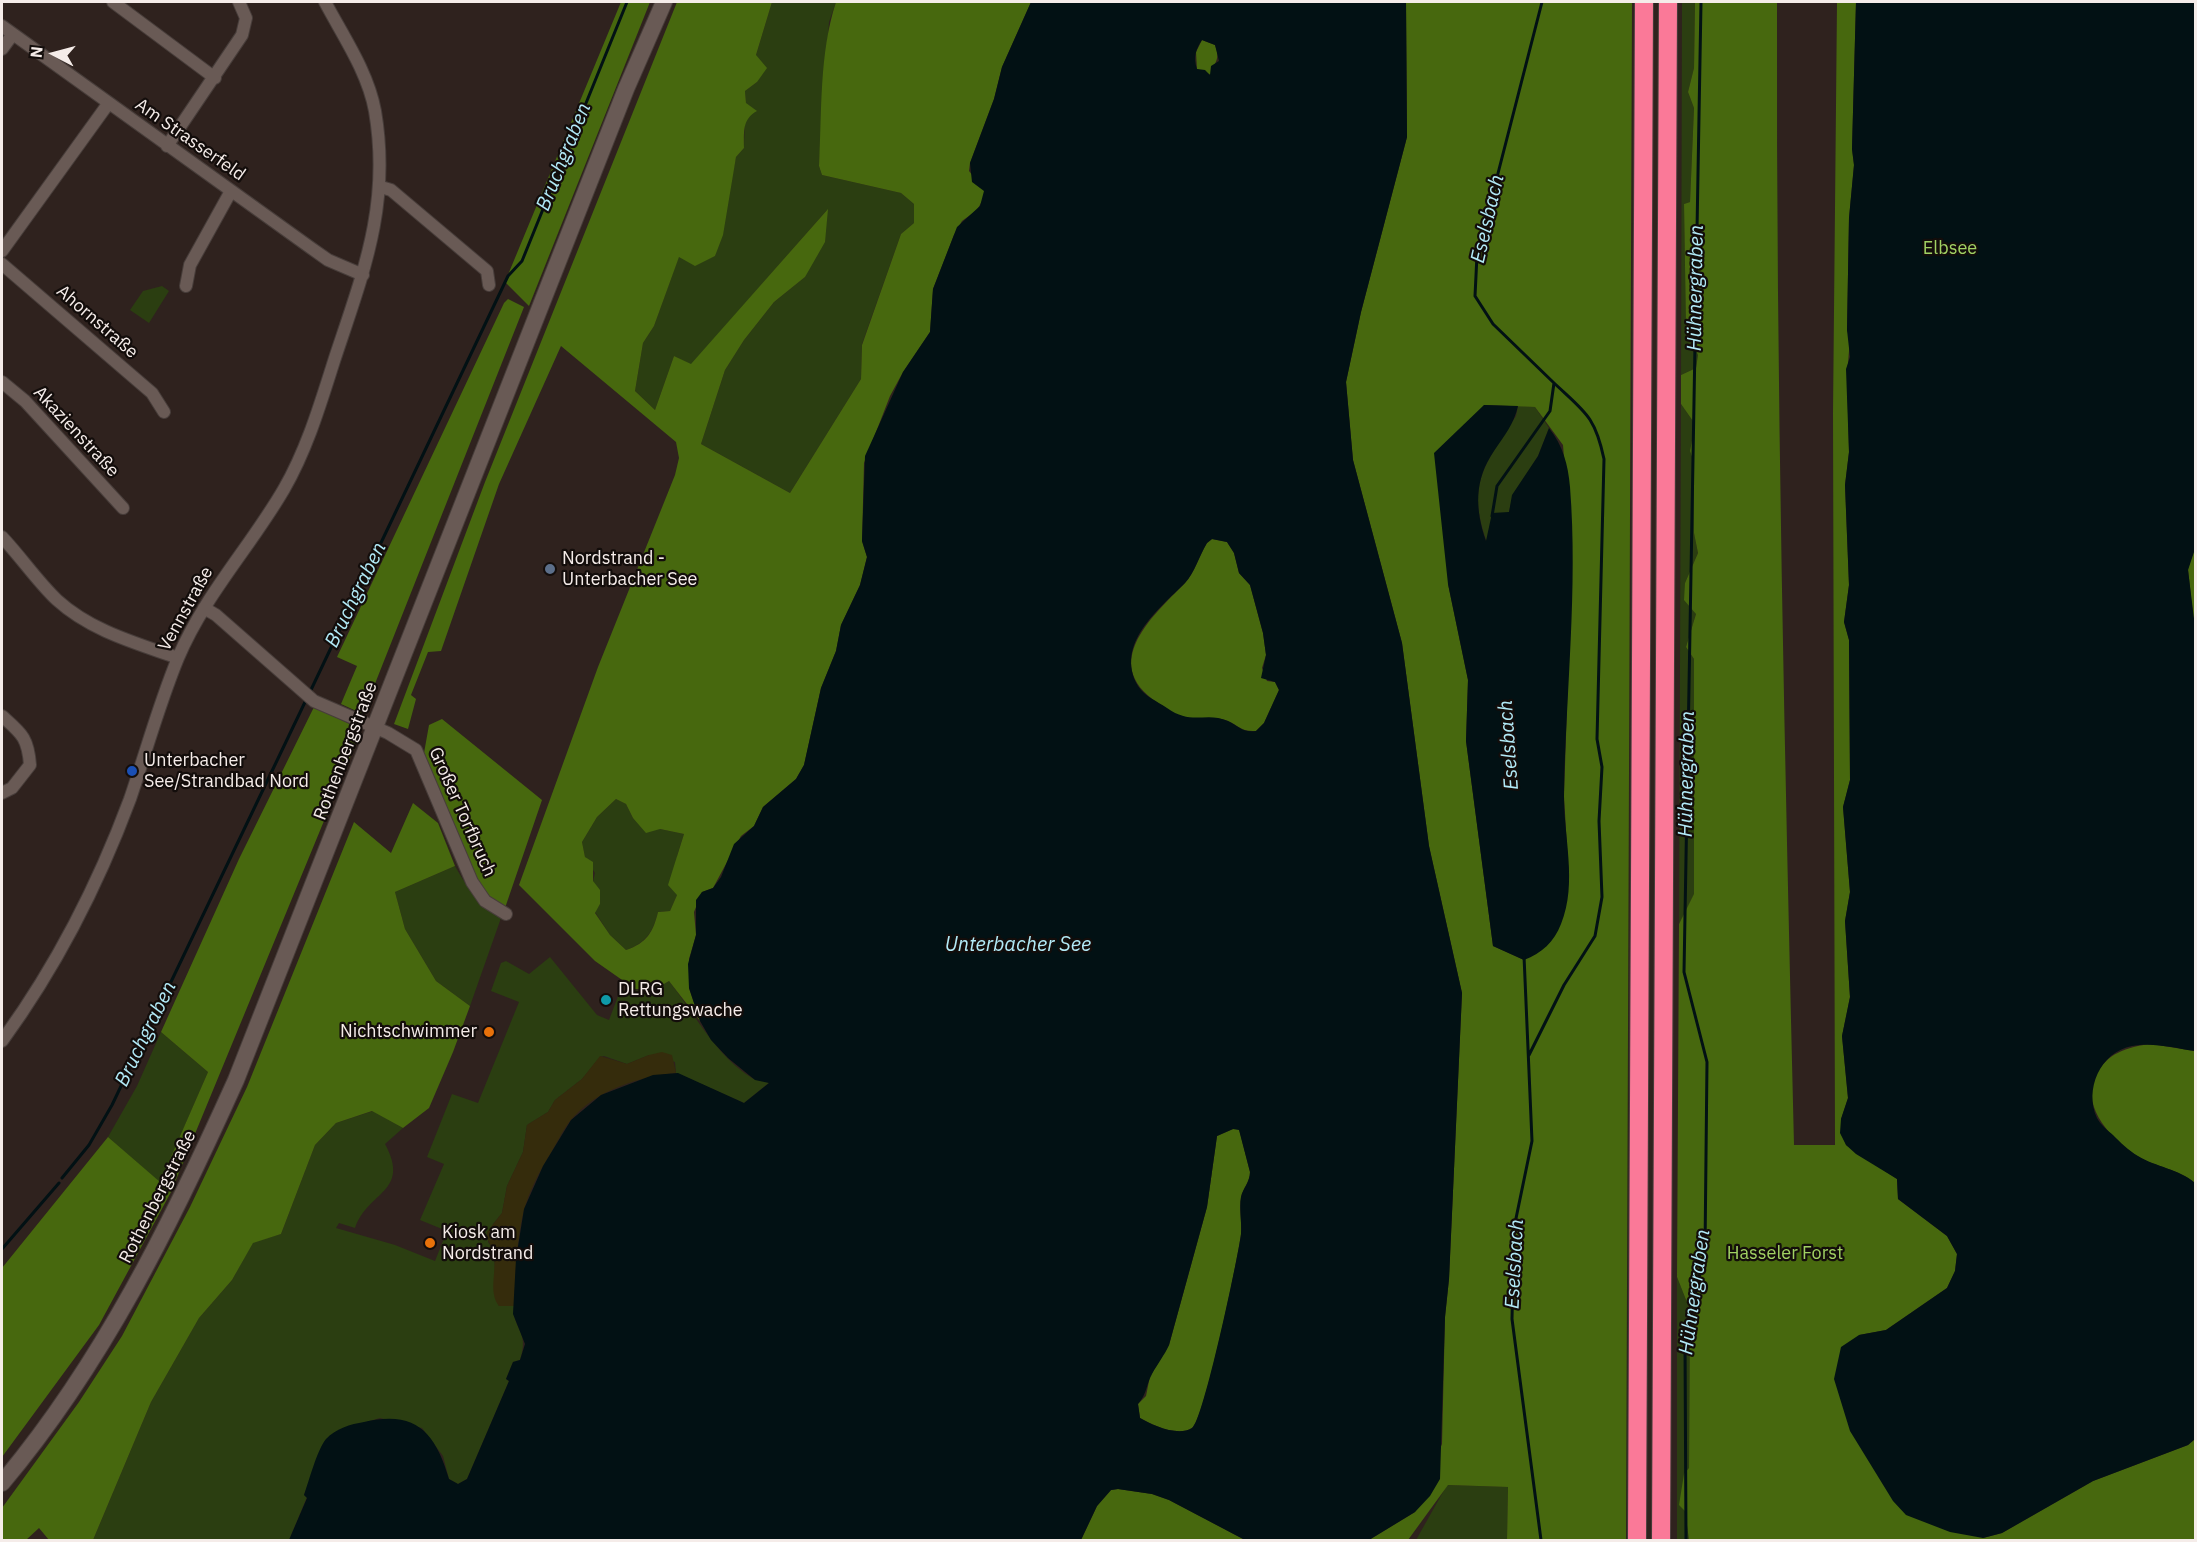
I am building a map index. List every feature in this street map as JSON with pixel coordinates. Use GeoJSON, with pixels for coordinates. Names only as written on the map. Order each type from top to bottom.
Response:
{"type":"FeatureCollection","features":[{"type":"Feature","properties":{"kind":"highway"},"geometry":{"type":"LineString","coordinates":[[1637,1540],[1644,2]]}},
{"type":"Feature","properties":{"kind":"highway"},"geometry":{"type":"LineString","coordinates":[[1661,1540],[1668,2]]}},
{"type":"Feature","properties":{"kind":"main road","name":"Rothenbergstraße"},"geometry":{"type":"LineString","coordinates":[[2,1483],[89,1363],[144,1270],[180,1202],[236,1080],[601,153],[664,2]]}},
{"type":"Feature","properties":{"kind":"street"},"geometry":{"type":"LineString","coordinates":[[113,2],[215,78]]}},
{"type":"Feature","properties":{"kind":"street"},"geometry":{"type":"LineString","coordinates":[[167,146],[215,78],[246,27],[246,18],[239,2]]}},
{"type":"Feature","properties":{"kind":"street","name":"Vennstraße"},"geometry":{"type":"LineString","coordinates":[[2,1041],[36,991],[77,921],[129,801],[178,658],[204,608],[283,491],[300,459],[363,275],[373,237],[381,187],[375,110],[369,91],[325,2]]}},
{"type":"Feature","properties":{"kind":"street","name":"Am Strasserfeld"},"geometry":{"type":"LineString","coordinates":[[2,26],[328,260],[363,275]]}},
{"type":"Feature","properties":{"kind":"street"},"geometry":{"type":"LineString","coordinates":[[2,49],[13,34]]}},
{"type":"Feature","properties":{"kind":"street"},"geometry":{"type":"LineString","coordinates":[[2,251],[108,104]]}},
{"type":"Feature","properties":{"kind":"street"},"geometry":{"type":"LineString","coordinates":[[381,187],[391,190],[487,271],[489,285]]}},
{"type":"Feature","properties":{"kind":"street"},"geometry":{"type":"LineString","coordinates":[[186,286],[190,265],[231,191]]}},
{"type":"Feature","properties":{"kind":"street","name":"Ahornstraße"},"geometry":{"type":"LineString","coordinates":[[2,264],[152,393],[164,412]]}},
{"type":"Feature","properties":{"kind":"street","name":"Akazienstraße"},"geometry":{"type":"LineString","coordinates":[[2,382],[25,401],[123,508]]}},
{"type":"Feature","properties":{"kind":"street"},"geometry":{"type":"LineString","coordinates":[[2,537],[58,600],[76,614],[110,633],[178,658]]}},
{"type":"Feature","properties":{"kind":"street","name":"Großer Torfbruch"},"geometry":{"type":"LineString","coordinates":[[204,608],[216,615],[314,700],[416,750],[472,882],[485,902],[506,914]]}},
{"type":"Feature","properties":{"kind":"street"},"geometry":{"type":"LineString","coordinates":[[2,716],[24,735],[29,748],[30,765],[12,788],[2,793]]}},
{"type":"Feature","properties":{"kind":"green space"},"geometry":{"type":"Polygon","coordinates":[[[621,2],[650,2],[529,306],[505,282],[621,2]]]}},
{"type":"Feature","properties":{"kind":"green space"},"geometry":{"type":"Polygon","coordinates":[[[677,2],[772,2],[756,55],[767,68],[757,82],[745,91],[746,103],[757,111],[746,122],[744,148],[736,157],[723,235],[715,256],[695,266],[679,257],[654,326],[643,343],[635,391],[655,410],[674,356],[691,364],[828,209],[825,242],[805,277],[774,302],[744,340],[725,370],[701,444],[790,493],[861,379],[862,345],[901,234],[914,223],[914,204],[901,193],[822,175],[819,166],[822,83],[827,42],[836,2],[1031,2],[1002,67],[994,99],[970,163],[969,171],[985,191],[985,196],[977,210],[962,221],[954,235],[933,289],[930,332],[890,396],[864,463],[862,541],[867,557],[860,585],[841,625],[836,651],[821,688],[804,765],[796,779],[763,807],[754,826],[741,836],[713,888],[702,892],[694,912],[696,935],[689,959],[689,988],[700,1021],[669,981],[654,990],[635,989],[595,961],[519,885],[598,667],[675,475],[679,458],[676,442],[561,346],[499,484],[441,651],[428,652],[411,695],[416,699],[408,729],[394,724],[485,482],[677,2]],[[616,799],[597,817],[582,842],[585,857],[593,862],[593,881],[600,890],[600,904],[595,913],[610,935],[626,950],[639,944],[648,936],[658,912],[670,911],[677,895],[668,885],[684,834],[660,829],[646,833],[633,818],[626,804],[616,799]]]}},
{"type":"Feature","properties":{"kind":"green space"},"geometry":{"type":"Polygon","coordinates":[[[772,2],[836,2],[829,22],[819,166],[822,175],[901,193],[914,204],[914,223],[901,234],[862,344],[861,379],[790,493],[701,444],[725,370],[744,340],[774,302],[805,277],[827,210],[691,365],[674,356],[655,410],[635,391],[643,343],[654,326],[679,256],[697,261],[715,256],[736,157],[744,148],[745,91],[757,82],[756,55],[772,2]]]}},
{"type":"Feature","properties":{"kind":"green space"},"geometry":{"type":"Polygon","coordinates":[[[1406,2],[1632,2],[1626,1540],[1507,1540],[1508,1487],[1448,1485],[1408,1540],[1369,1540],[1415,1512],[1442,1444],[1445,1317],[1449,1279],[1462,993],[1429,846],[1402,643],[1353,460],[1346,382],[1361,312],[1407,137],[1406,2]],[[1484,405],[1448,584],[1468,680],[1466,741],[1493,946],[1524,960],[1569,881],[1564,796],[1572,556],[1563,445],[1535,407],[1484,405]]]}},
{"type":"Feature","properties":{"kind":"green space"},"geometry":{"type":"Polygon","coordinates":[[[1682,2],[1695,2],[1694,68],[1688,92],[1694,108],[1690,202],[1684,204],[1686,328],[1698,354],[1696,368],[1681,375],[1682,2]]]}},
{"type":"Feature","properties":{"kind":"green space","name":"Hasseler Forst"},"geometry":{"type":"Polygon","coordinates":[[[1695,2],[1777,2],[1784,716],[1794,1145],[1835,1145],[1833,413],[1837,2],[1856,2],[1852,149],[1854,165],[1849,218],[1847,330],[1850,339],[1847,375],[1849,452],[1845,485],[1849,585],[1844,622],[1849,640],[1850,780],[1843,807],[1850,892],[1845,921],[1850,997],[1842,1036],[1848,1098],[1841,1119],[1846,1145],[1897,1179],[1898,1199],[1947,1236],[1957,1254],[1955,1271],[1947,1288],[1886,1330],[1859,1335],[1983,1538],[2002,1533],[2093,1481],[2188,1445],[2195,1439],[2195,1540],[1689,1540],[1685,1511],[1679,1505],[1684,1474],[1689,1468],[1690,1310],[1677,1277],[1679,924],[1694,894],[1694,659],[1686,647],[1696,614],[1684,600],[1685,583],[1698,553],[1694,533],[1694,463],[1690,451],[1695,424],[1681,404],[1681,375],[1696,368],[1698,355],[1686,328],[1684,204],[1690,202],[1694,108],[1688,92],[1694,68],[1695,2]]]}},
{"type":"Feature","properties":{"kind":"green space"},"geometry":{"type":"Polygon","coordinates":[[[1202,40],[1215,45],[1217,50],[1217,58],[1211,75],[1197,69],[1196,52],[1202,40]]]}},
{"type":"Feature","properties":{"kind":"green space"},"geometry":{"type":"Polygon","coordinates":[[[162,286],[169,291],[149,323],[130,310],[143,291],[162,286]]]}},
{"type":"Feature","properties":{"kind":"green space"},"geometry":{"type":"Polygon","coordinates":[[[508,299],[524,307],[363,714],[341,704],[357,666],[337,657],[504,303],[508,299]]]}},
{"type":"Feature","properties":{"kind":"green space"},"geometry":{"type":"Polygon","coordinates":[[[1681,404],[1695,424],[1690,451],[1694,463],[1694,533],[1698,553],[1685,583],[1696,614],[1686,647],[1694,659],[1694,895],[1679,924],[1681,404]]]}},
{"type":"Feature","properties":{"kind":"green space"},"geometry":{"type":"Polygon","coordinates":[[[1518,406],[1535,407],[1549,428],[1538,456],[1513,495],[1509,512],[1487,542],[1478,504],[1482,475],[1495,448],[1516,416],[1518,406]]]}},
{"type":"Feature","properties":{"kind":"green space"},"geometry":{"type":"Polygon","coordinates":[[[1212,539],[1227,542],[1234,553],[1239,573],[1250,585],[1263,633],[1266,655],[1262,668],[1267,681],[1275,682],[1279,690],[1264,723],[1256,731],[1244,730],[1222,719],[1190,719],[1176,715],[1144,691],[1134,675],[1131,659],[1136,643],[1145,627],[1188,579],[1207,543],[1212,539]]]}},
{"type":"Feature","properties":{"kind":"green space"},"geometry":{"type":"Polygon","coordinates":[[[2195,546],[2195,635],[2188,569],[2195,546]]]}},
{"type":"Feature","properties":{"kind":"green space"},"geometry":{"type":"Polygon","coordinates":[[[314,707],[356,727],[359,736],[171,1192],[99,1325],[2,1457],[2,1268],[108,1137],[160,1182],[208,1072],[161,1032],[239,859],[314,707]]]}},
{"type":"Feature","properties":{"kind":"green space"},"geometry":{"type":"Polygon","coordinates":[[[442,719],[542,800],[505,908],[488,900],[474,879],[424,753],[429,725],[442,719]]]}},
{"type":"Feature","properties":{"kind":"green space"},"geometry":{"type":"Polygon","coordinates":[[[616,799],[626,804],[633,818],[660,829],[684,834],[677,856],[677,895],[670,911],[658,912],[648,936],[639,944],[626,950],[610,935],[595,912],[600,904],[593,881],[595,873],[585,857],[582,842],[597,817],[616,799]]]}},
{"type":"Feature","properties":{"kind":"green space"},"geometry":{"type":"Polygon","coordinates":[[[413,803],[438,823],[455,866],[395,892],[405,929],[436,981],[470,1006],[429,1108],[403,1128],[372,1111],[336,1123],[315,1145],[281,1234],[253,1243],[232,1280],[199,1318],[151,1402],[93,1540],[49,1540],[39,1528],[26,1540],[2,1540],[2,1508],[79,1402],[122,1336],[190,1207],[247,1087],[354,822],[391,853],[413,803]]]}},
{"type":"Feature","properties":{"kind":"green space"},"geometry":{"type":"Polygon","coordinates":[[[455,866],[475,895],[501,918],[470,1006],[436,981],[405,929],[395,892],[455,866]]]}},
{"type":"Feature","properties":{"kind":"green space"},"geometry":{"type":"Polygon","coordinates":[[[550,957],[597,1015],[609,1020],[620,991],[654,990],[669,981],[717,1047],[739,1069],[756,1080],[770,1082],[744,1103],[676,1073],[675,1062],[649,1055],[627,1064],[604,1056],[600,1057],[582,1079],[555,1100],[548,1112],[527,1125],[523,1152],[507,1186],[502,1213],[493,1224],[488,1242],[494,1255],[499,1306],[514,1306],[514,1314],[522,1336],[523,1350],[520,1360],[513,1362],[506,1379],[509,1381],[467,1479],[458,1484],[449,1479],[443,1456],[422,1428],[380,1418],[340,1430],[315,1467],[304,1495],[307,1497],[289,1540],[93,1540],[151,1402],[199,1318],[232,1280],[253,1242],[281,1234],[315,1145],[336,1123],[373,1111],[403,1128],[385,1144],[392,1160],[393,1172],[385,1190],[361,1216],[355,1228],[339,1223],[336,1228],[395,1245],[435,1261],[447,1231],[420,1220],[444,1164],[427,1157],[452,1094],[478,1103],[519,1002],[491,991],[501,963],[506,961],[529,974],[550,957]]]}},
{"type":"Feature","properties":{"kind":"green space"},"geometry":{"type":"Polygon","coordinates":[[[161,1032],[208,1072],[160,1183],[108,1137],[137,1086],[161,1032]]]}},
{"type":"Feature","properties":{"kind":"green space"},"geometry":{"type":"Polygon","coordinates":[[[2151,1044],[2195,1051],[2195,1183],[2182,1174],[2137,1156],[2128,1149],[2109,1132],[2092,1101],[2095,1077],[2105,1062],[2126,1049],[2151,1044]]]}},
{"type":"Feature","properties":{"kind":"green space"},"geometry":{"type":"Polygon","coordinates":[[[1233,1129],[1239,1129],[1250,1172],[1241,1197],[1241,1234],[1234,1274],[1212,1370],[1197,1419],[1192,1428],[1173,1431],[1140,1418],[1138,1404],[1146,1396],[1150,1376],[1169,1345],[1207,1207],[1217,1136],[1233,1129]]]}},
{"type":"Feature","properties":{"kind":"green space"},"geometry":{"type":"Polygon","coordinates":[[[1677,1277],[1690,1310],[1689,1468],[1685,1511],[1689,1540],[1677,1540],[1677,1277]]]}},
{"type":"Feature","properties":{"kind":"green space"},"geometry":{"type":"Polygon","coordinates":[[[1447,1485],[1508,1487],[1507,1540],[1416,1540],[1447,1485]]]}},
{"type":"Feature","properties":{"kind":"green space"},"geometry":{"type":"Polygon","coordinates":[[[1111,1490],[1152,1494],[1169,1500],[1245,1540],[1081,1540],[1097,1506],[1111,1490]]]}},
{"type":"Feature","properties":{"kind":"sand"},"geometry":{"type":"Polygon","coordinates":[[[662,1052],[672,1055],[676,1073],[632,1082],[605,1093],[580,1110],[564,1129],[538,1175],[524,1210],[518,1246],[514,1306],[499,1306],[493,1288],[494,1254],[487,1232],[502,1213],[507,1186],[523,1152],[527,1125],[548,1112],[555,1100],[582,1079],[600,1056],[627,1064],[662,1052]]]}},
{"type":"Feature","properties":{"kind":"water","name":"Unterbacher See"},"geometry":{"type":"Polygon","coordinates":[[[1031,2],[1406,2],[1407,137],[1361,312],[1346,382],[1353,460],[1402,643],[1429,846],[1462,993],[1449,1279],[1445,1317],[1440,1479],[1430,1496],[1415,1512],[1369,1540],[1245,1540],[1169,1500],[1152,1494],[1118,1489],[1111,1490],[1097,1506],[1081,1540],[289,1540],[307,1498],[304,1495],[323,1444],[334,1432],[349,1426],[382,1419],[410,1422],[430,1437],[449,1479],[458,1484],[467,1479],[509,1381],[506,1379],[513,1362],[520,1360],[525,1344],[513,1314],[516,1259],[524,1209],[543,1166],[571,1120],[601,1095],[653,1075],[678,1073],[744,1103],[769,1083],[755,1080],[728,1058],[711,1040],[700,1021],[689,988],[688,964],[696,935],[696,900],[702,892],[713,888],[721,877],[734,844],[754,826],[763,807],[796,779],[804,765],[821,688],[836,651],[841,625],[860,585],[867,557],[862,541],[865,456],[903,372],[930,332],[933,289],[957,227],[980,206],[984,191],[972,182],[970,163],[994,99],[1002,67],[1031,2]],[[1202,40],[1195,61],[1197,69],[1205,70],[1210,75],[1211,66],[1219,61],[1215,45],[1202,40]],[[1212,539],[1207,543],[1185,583],[1143,628],[1135,642],[1132,671],[1138,686],[1144,693],[1176,713],[1191,717],[1220,718],[1244,730],[1256,731],[1264,723],[1279,690],[1275,682],[1261,678],[1266,655],[1263,633],[1250,585],[1239,573],[1234,553],[1227,542],[1212,539]],[[1233,1129],[1217,1136],[1207,1207],[1169,1345],[1138,1404],[1140,1418],[1173,1431],[1192,1428],[1204,1399],[1220,1338],[1241,1234],[1241,1197],[1250,1172],[1239,1130],[1233,1129]]]}},
{"type":"Feature","properties":{"kind":"water","name":"Elbsee"},"geometry":{"type":"Polygon","coordinates":[[[1856,2],[2195,2],[2196,546],[2188,570],[2196,635],[2195,1051],[2148,1045],[2132,1046],[2121,1050],[2103,1064],[2094,1084],[2092,1096],[2098,1120],[2128,1149],[2145,1160],[2182,1174],[2195,1183],[2195,1439],[2188,1445],[2093,1481],[2002,1533],[1983,1538],[1950,1532],[1906,1515],[1893,1501],[1850,1431],[1834,1379],[1841,1347],[1859,1335],[1886,1330],[1947,1288],[1955,1271],[1957,1254],[1947,1236],[1898,1199],[1897,1179],[1856,1154],[1846,1145],[1840,1133],[1841,1119],[1848,1098],[1842,1036],[1850,997],[1845,921],[1850,892],[1843,807],[1850,780],[1849,640],[1844,622],[1849,585],[1845,485],[1849,452],[1846,369],[1850,357],[1847,330],[1849,218],[1854,165],[1852,149],[1856,2]]]}},
{"type":"Feature","properties":{"kind":"water"},"geometry":{"type":"Polygon","coordinates":[[[1484,405],[1518,406],[1511,424],[1487,462],[1480,484],[1478,506],[1486,541],[1492,513],[1509,512],[1512,495],[1538,456],[1549,428],[1564,456],[1570,487],[1573,563],[1564,792],[1568,892],[1566,908],[1555,936],[1542,950],[1524,960],[1493,946],[1466,741],[1468,680],[1448,584],[1434,453],[1484,405]]]}},
{"type":"Feature","properties":{"kind":"waterway","name":"Bruchgraben"},"geometry":{"type":"LineString","coordinates":[[309,694],[508,276],[522,261],[627,2]]}},
{"type":"Feature","properties":{"kind":"waterway","name":"Eselsbach"},"geometry":{"type":"LineString","coordinates":[[1492,516],[1497,486],[1550,411],[1554,383],[1493,324],[1475,296],[1477,255],[1542,2]]}},
{"type":"Feature","properties":{"kind":"waterway","name":"Hühnergraben"},"geometry":{"type":"LineString","coordinates":[[1686,1540],[1685,1341],[1705,1250],[1707,1062],[1684,972],[1701,2]]}},
{"type":"Feature","properties":{"kind":"waterway"},"geometry":{"type":"LineString","coordinates":[[1529,1055],[1564,985],[1595,936],[1602,897],[1599,821],[1602,767],[1597,739],[1604,459],[1597,433],[1587,416],[1554,383]]}},
{"type":"Feature","properties":{"kind":"waterway","name":"Bruchgraben"},"geometry":{"type":"LineString","coordinates":[[62,1178],[89,1145],[112,1105],[306,700]]}},
{"type":"Feature","properties":{"kind":"waterway","name":"Eselsbach"},"geometry":{"type":"LineString","coordinates":[[1524,956],[1532,1141],[1514,1228],[1512,1319],[1541,1540]]}},
{"type":"Feature","properties":{"kind":"waterway","name":"Bruchgraben"},"geometry":{"type":"LineString","coordinates":[[2,1249],[59,1183]]}},
{"type":"Feature","properties":{"kind":"place","name":"Nordstrand - Unterbacher See"},"geometry":{"type":"Point","coordinates":[550,569]}},
{"type":"Feature","properties":{"kind":"place","name":"Unterbacher See/Strandbad Nord"},"geometry":{"type":"Point","coordinates":[132,771]}},
{"type":"Feature","properties":{"kind":"place","name":"DLRG Rettungswache"},"geometry":{"type":"Point","coordinates":[606,1000]}},
{"type":"Feature","properties":{"kind":"place","name":"Nichtschwimmer"},"geometry":{"type":"Point","coordinates":[489,1032]}},
{"type":"Feature","properties":{"kind":"place","name":"Kiosk am Nordstrand"},"geometry":{"type":"Point","coordinates":[430,1243]}}]}
